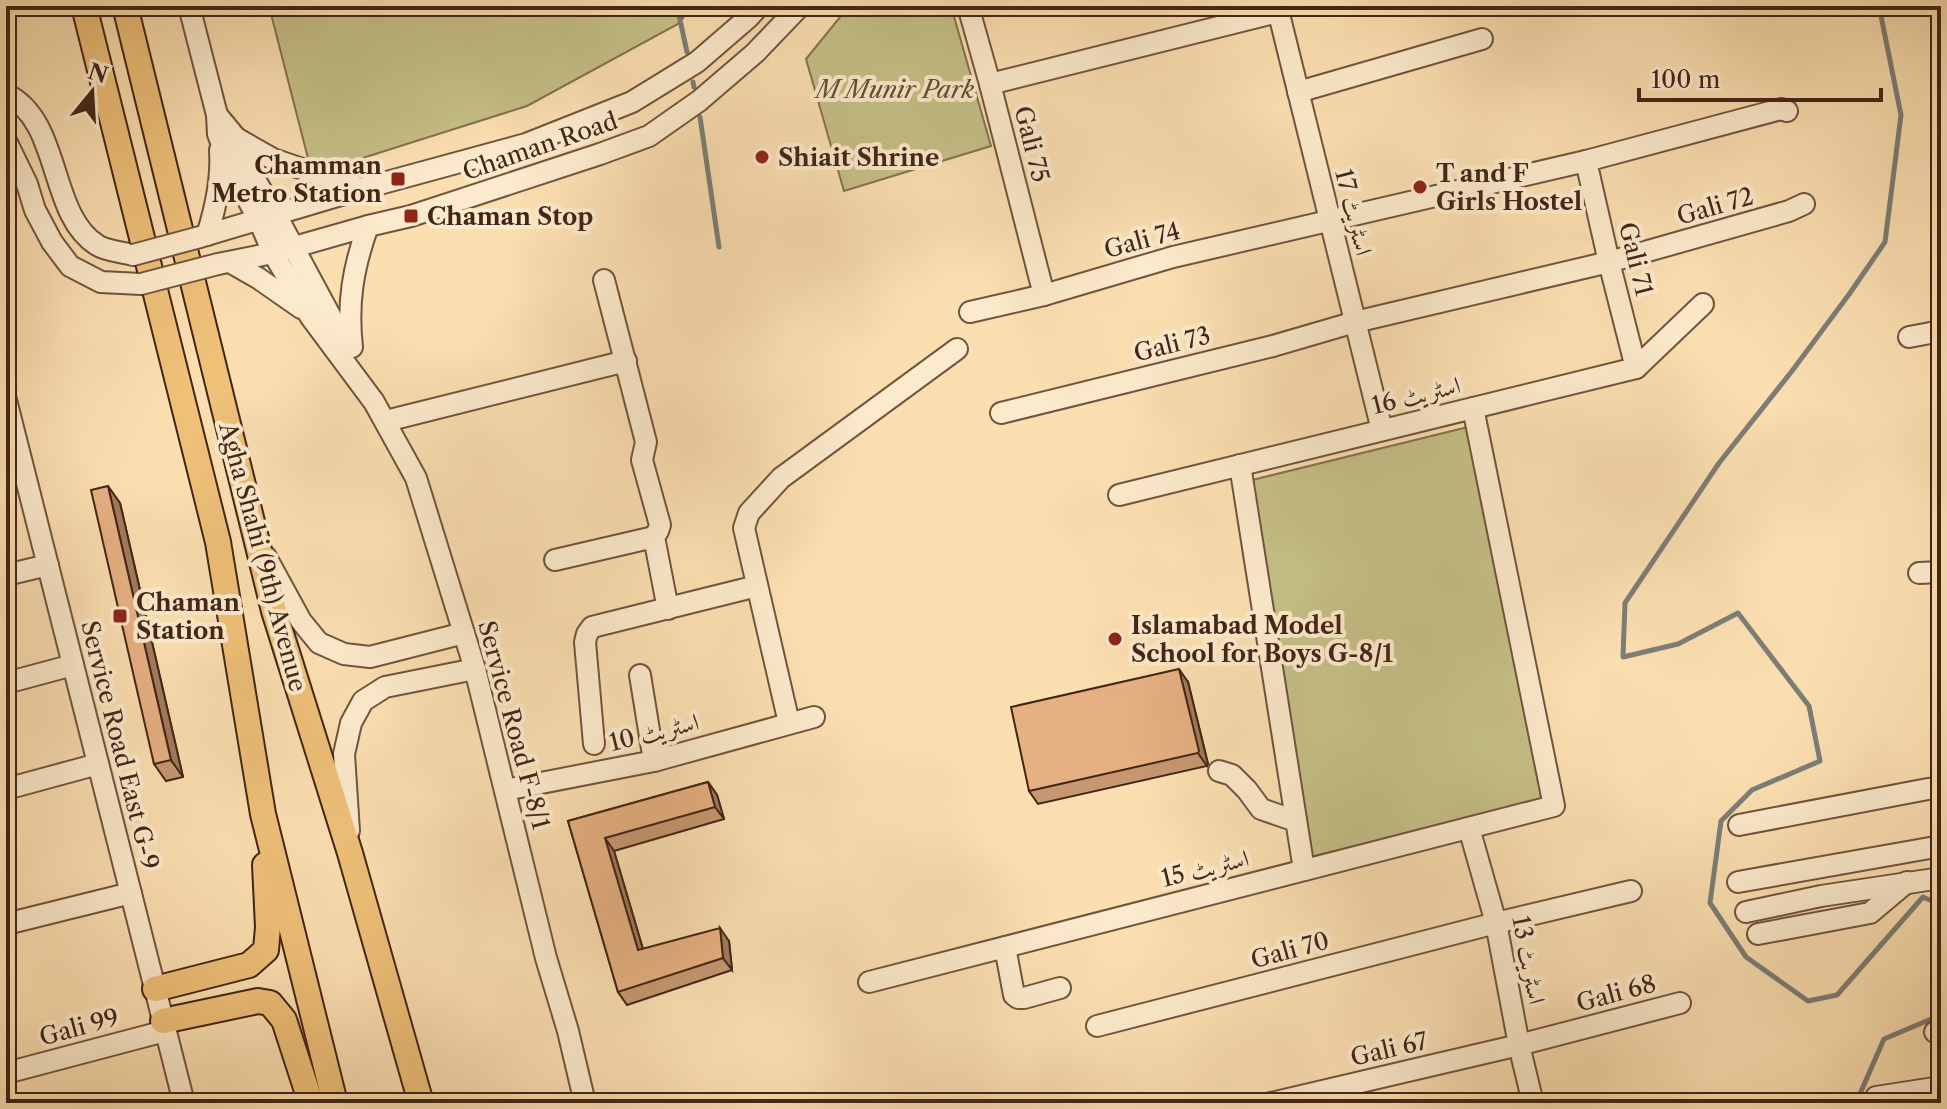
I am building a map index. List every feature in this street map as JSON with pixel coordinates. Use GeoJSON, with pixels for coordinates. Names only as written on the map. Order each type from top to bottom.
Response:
{"type":"FeatureCollection","features":[{"type":"Feature","properties":{"kind":"main road","name":"Agha Shahi (9th) Avenue"},"geometry":{"type":"LineString","coordinates":[[84,6],[218,542],[263,814],[335,1103]]}},
{"type":"Feature","properties":{"kind":"main road","name":"Agha Shahi (9th) Avenue"},"geometry":{"type":"LineString","coordinates":[[125,6],[274,611],[350,853],[421,1103]]}},
{"type":"Feature","properties":{"kind":"main road"},"geometry":{"type":"LineString","coordinates":[[155,989],[249,965],[266,950],[268,927],[263,814]]}},
{"type":"Feature","properties":{"kind":"main road"},"geometry":{"type":"LineString","coordinates":[[164,1026],[258,1001],[270,1003],[284,1020],[311,1103]]}},
{"type":"Feature","properties":{"kind":"street","name":"Service Road F-8/1"},"geometry":{"type":"LineString","coordinates":[[189,6],[224,129],[232,171],[268,217],[274,253],[310,316],[354,366]]}},
{"type":"Feature","properties":{"kind":"street","name":"Chaman Road"},"geometry":{"type":"LineString","coordinates":[[6,94],[30,113],[52,159],[76,225],[98,246],[133,255],[526,144],[632,102],[697,62],[759,6]]}},
{"type":"Feature","properties":{"kind":"street","name":"Chaman Road"},"geometry":{"type":"LineString","coordinates":[[6,141],[27,184],[35,210],[52,242],[70,266],[101,282],[141,284],[274,253],[425,212],[649,136],[699,101],[755,53],[800,6]]}},
{"type":"Feature","properties":{"kind":"street","name":"Gali 75"},"geometry":{"type":"LineString","coordinates":[[968,6],[1044,295]]}},
{"type":"Feature","properties":{"kind":"street"},"geometry":{"type":"LineString","coordinates":[[990,84],[1277,9]]}},
{"type":"Feature","properties":{"kind":"street","name":"اسٹریٹ 17"},"geometry":{"type":"LineString","coordinates":[[1277,9],[1382,430]]}},
{"type":"Feature","properties":{"kind":"street"},"geometry":{"type":"LineString","coordinates":[[1298,92],[1482,39]]}},
{"type":"Feature","properties":{"kind":"street","name":"Gali 74"},"geometry":{"type":"LineString","coordinates":[[970,312],[1044,295],[1173,257],[1586,161],[1781,109],[1787,111]]}},
{"type":"Feature","properties":{"kind":"street"},"geometry":{"type":"LineString","coordinates":[[204,236],[217,202],[224,129],[273,159],[361,189]]}},
{"type":"Feature","properties":{"kind":"street","name":"Gali 71"},"geometry":{"type":"LineString","coordinates":[[1586,161],[1636,368]]}},
{"type":"Feature","properties":{"kind":"street"},"geometry":{"type":"LineString","coordinates":[[6,176],[27,184]]}},
{"type":"Feature","properties":{"kind":"street","name":"Gali 72"},"geometry":{"type":"LineString","coordinates":[[1355,322],[1609,262],[1796,208]]}},
{"type":"Feature","properties":{"kind":"street"},"geometry":{"type":"LineString","coordinates":[[354,366],[349,324],[351,290],[357,257],[368,226]]}},
{"type":"Feature","properties":{"kind":"street","name":"Service Road F-8/1"},"geometry":{"type":"LineString","coordinates":[[274,253],[354,366],[416,478],[475,669],[585,1103]]}},
{"type":"Feature","properties":{"kind":"street"},"geometry":{"type":"LineString","coordinates":[[224,263],[258,278],[310,316]]}},
{"type":"Feature","properties":{"kind":"street"},"geometry":{"type":"LineString","coordinates":[[555,560],[654,537],[660,525],[642,460],[646,442],[604,280]]}},
{"type":"Feature","properties":{"kind":"street","name":"اسٹریٹ 16"},"geometry":{"type":"LineString","coordinates":[[1119,495],[1636,368],[1703,304]]}},
{"type":"Feature","properties":{"kind":"street","name":"Gali 73"},"geometry":{"type":"LineString","coordinates":[[1001,413],[1273,346],[1355,322]]}},
{"type":"Feature","properties":{"kind":"street"},"geometry":{"type":"LineString","coordinates":[[1909,337],[1941,331]]}},
{"type":"Feature","properties":{"kind":"street"},"geometry":{"type":"LineString","coordinates":[[789,723],[744,528],[749,513],[781,478],[957,349]]}},
{"type":"Feature","properties":{"kind":"street"},"geometry":{"type":"LineString","coordinates":[[386,421],[626,361]]}},
{"type":"Feature","properties":{"kind":"street","name":"Service Road East G-9"},"geometry":{"type":"LineString","coordinates":[[6,400],[13,459],[48,565],[184,1103]]}},
{"type":"Feature","properties":{"kind":"street","name":"اسٹریٹ 15"},"geometry":{"type":"LineString","coordinates":[[869,982],[1554,806],[1473,408]]}},
{"type":"Feature","properties":{"kind":"street"},"geometry":{"type":"LineString","coordinates":[[1240,465],[1304,870]]}},
{"type":"Feature","properties":{"kind":"street"},"geometry":{"type":"LineString","coordinates":[[254,536],[301,621],[319,643],[344,654],[370,657],[464,633]]}},
{"type":"Feature","properties":{"kind":"street"},"geometry":{"type":"LineString","coordinates":[[654,537],[668,609]]}},
{"type":"Feature","properties":{"kind":"street"},"geometry":{"type":"LineString","coordinates":[[6,575],[48,565]]}},
{"type":"Feature","properties":{"kind":"street"},"geometry":{"type":"LineString","coordinates":[[1919,573],[1941,572]]}},
{"type":"Feature","properties":{"kind":"street"},"geometry":{"type":"LineString","coordinates":[[594,744],[585,642],[592,627],[757,586]]}},
{"type":"Feature","properties":{"kind":"street"},"geometry":{"type":"LineString","coordinates":[[6,683],[73,665]]}},
{"type":"Feature","properties":{"kind":"street"},"geometry":{"type":"LineString","coordinates":[[350,853],[344,754],[351,723],[363,701],[385,687],[475,669]]}},
{"type":"Feature","properties":{"kind":"street"},"geometry":{"type":"LineString","coordinates":[[640,675],[654,761]]}},
{"type":"Feature","properties":{"kind":"street","name":"اسٹریٹ 10"},"geometry":{"type":"LineString","coordinates":[[505,790],[654,761],[814,717]]}},
{"type":"Feature","properties":{"kind":"street"},"geometry":{"type":"LineString","coordinates":[[6,789],[98,764]]}},
{"type":"Feature","properties":{"kind":"street"},"geometry":{"type":"LineString","coordinates":[[1219,771],[1232,775],[1261,809],[1296,821]]}},
{"type":"Feature","properties":{"kind":"street"},"geometry":{"type":"LineString","coordinates":[[1739,825],[1941,788]]}},
{"type":"Feature","properties":{"kind":"street","name":"اسٹریٹ 13"},"geometry":{"type":"LineString","coordinates":[[1469,828],[1496,923],[1533,1103]]}},
{"type":"Feature","properties":{"kind":"street"},"geometry":{"type":"LineString","coordinates":[[1738,882],[1941,846]]}},
{"type":"Feature","properties":{"kind":"street"},"geometry":{"type":"LineString","coordinates":[[1746,912],[1821,896],[1941,878]]}},
{"type":"Feature","properties":{"kind":"street"},"geometry":{"type":"LineString","coordinates":[[1758,934],[1870,913],[1907,882]]}},
{"type":"Feature","properties":{"kind":"street","name":"Gali 70"},"geometry":{"type":"LineString","coordinates":[[1097,1026],[1631,891]]}},
{"type":"Feature","properties":{"kind":"street"},"geometry":{"type":"LineString","coordinates":[[6,924],[131,893]]}},
{"type":"Feature","properties":{"kind":"street"},"geometry":{"type":"LineString","coordinates":[[1005,947],[1014,995],[1018,998],[1060,988]]}},
{"type":"Feature","properties":{"kind":"street","name":"Gali 68"},"geometry":{"type":"LineString","coordinates":[[1519,1045],[1680,1003]]}},
{"type":"Feature","properties":{"kind":"street","name":"Gali 99"},"geometry":{"type":"LineString","coordinates":[[6,1073],[164,1026]]}},
{"type":"Feature","properties":{"kind":"street","name":"Gali 67"},"geometry":{"type":"LineString","coordinates":[[1271,1103],[1519,1045]]}},
{"type":"Feature","properties":{"kind":"street"},"geometry":{"type":"LineString","coordinates":[[1876,1097],[1941,1087]]}},
{"type":"Feature","properties":{"kind":"green space"},"geometry":{"type":"Polygon","coordinates":[[[269,6],[693,6],[678,24],[527,106],[312,174],[269,6]]]}},
{"type":"Feature","properties":{"kind":"green space","name":"M Munir Park"},"geometry":{"type":"Polygon","coordinates":[[[849,6],[951,6],[991,146],[844,191],[806,59],[849,6]]]}},
{"type":"Feature","properties":{"kind":"green space"},"geometry":{"type":"Polygon","coordinates":[[[1468,427],[1548,801],[1306,858],[1248,481],[1468,427]]]}},
{"type":"Feature","properties":{"kind":"building"},"geometry":{"type":"Polygon","coordinates":[[[108,486],[171,760],[154,764],[91,490],[108,486]]]}},
{"type":"Feature","properties":{"kind":"building","name":"Islamabad Model School for Boys G-8/1"},"geometry":{"type":"Polygon","coordinates":[[[1179,669],[1198,753],[1029,791],[1011,707],[1179,669]]]}},
{"type":"Feature","properties":{"kind":"building"},"geometry":{"type":"Polygon","coordinates":[[[708,782],[715,807],[605,838],[638,950],[720,928],[723,958],[618,992],[568,821],[708,782]]]}},
{"type":"Feature","properties":{"kind":"waterway"},"geometry":{"type":"LineString","coordinates":[[677,6],[687,52]]}},
{"type":"Feature","properties":{"kind":"waterway"},"geometry":{"type":"LineString","coordinates":[[1879,6],[1901,115],[1885,242],[1792,371],[1719,463],[1625,603],[1623,657],[1678,644],[1738,613],[1809,706],[1820,761],[1752,790],[1721,821],[1710,903],[1746,957],[1808,1001],[1837,995],[1923,897],[1941,905]]}},
{"type":"Feature","properties":{"kind":"waterway"},"geometry":{"type":"LineString","coordinates":[[693,82],[694,87]]}},
{"type":"Feature","properties":{"kind":"waterway"},"geometry":{"type":"LineString","coordinates":[[700,117],[719,247]]}},
{"type":"Feature","properties":{"kind":"waterway"},"geometry":{"type":"LineString","coordinates":[[1856,1103],[1884,1039],[1941,1015]]}},
{"type":"Feature","properties":{"kind":"place","name":"Shiait Shrine"},"geometry":{"type":"Point","coordinates":[762,157]}},
{"type":"Feature","properties":{"kind":"place","name":"Chamman Metro Station"},"geometry":{"type":"Point","coordinates":[398,179]}},
{"type":"Feature","properties":{"kind":"place","name":"T and F Girls Hostel"},"geometry":{"type":"Point","coordinates":[1420,187]}},
{"type":"Feature","properties":{"kind":"place","name":"Chaman Stop"},"geometry":{"type":"Point","coordinates":[411,216]}},
{"type":"Feature","properties":{"kind":"place","name":"Chaman Station"},"geometry":{"type":"Point","coordinates":[120,616]}},
{"type":"Feature","properties":{"kind":"place","name":"Islamabad Model School for Boys G-8/1"},"geometry":{"type":"Point","coordinates":[1115,639]}}]}
